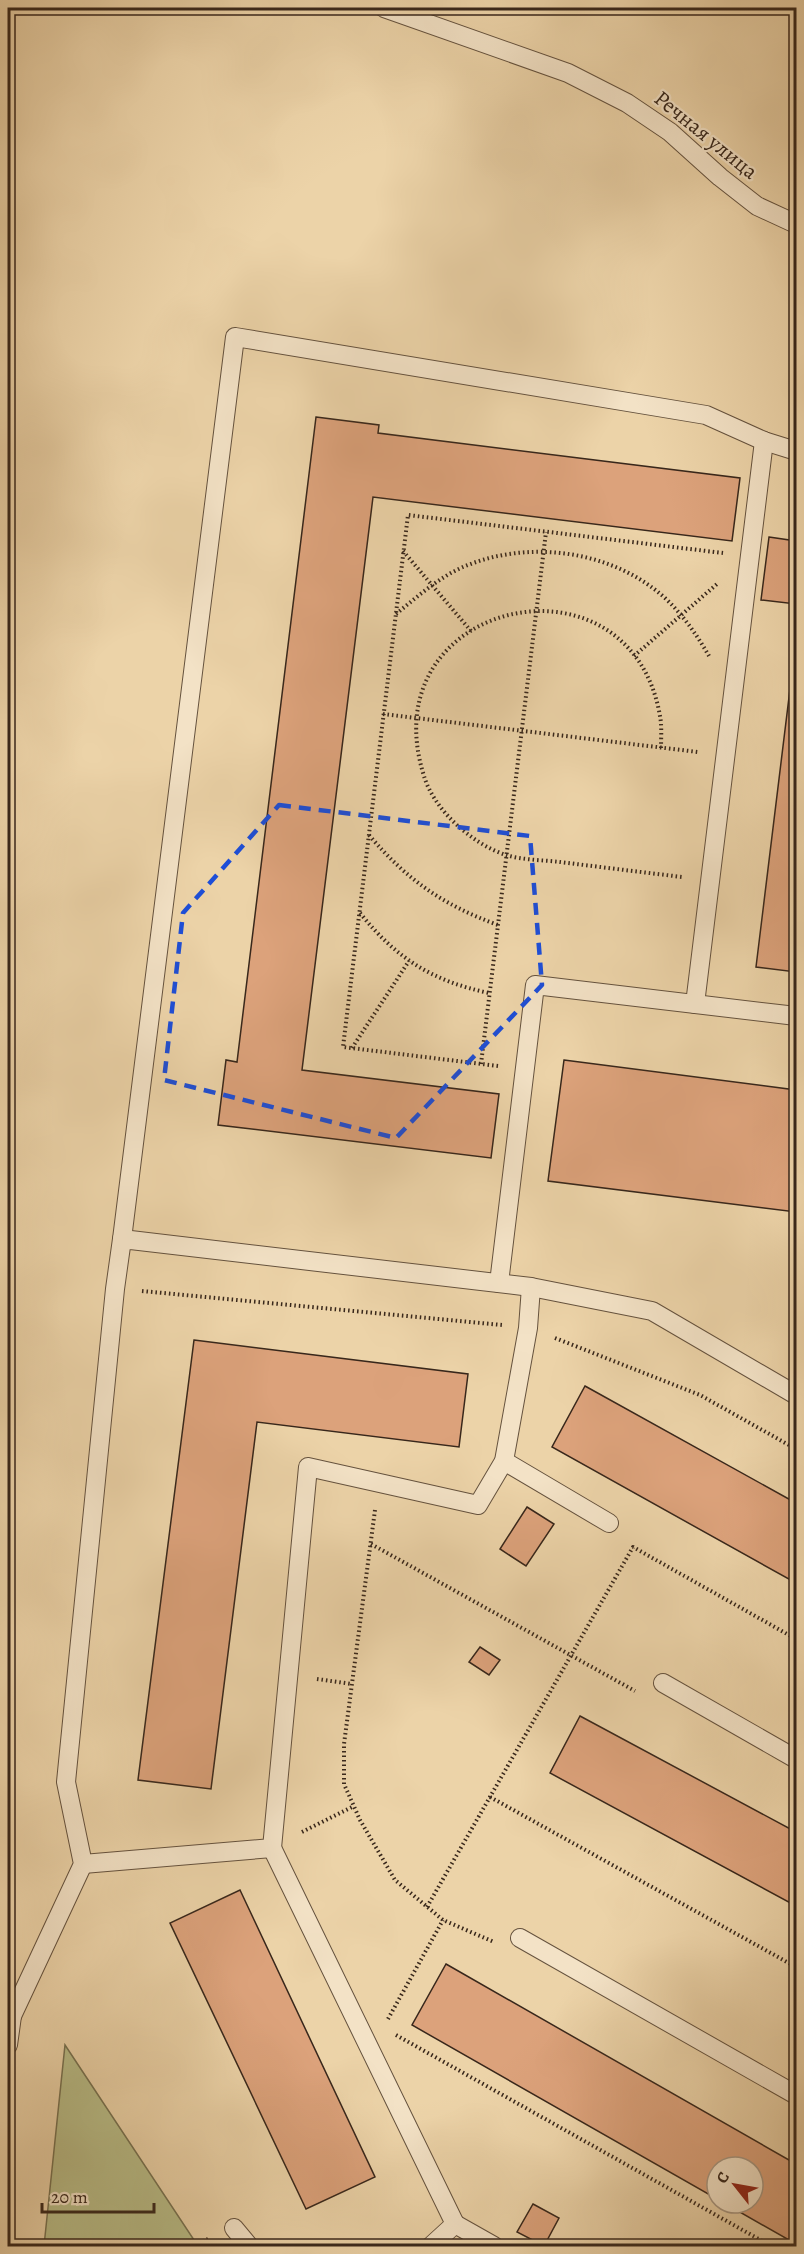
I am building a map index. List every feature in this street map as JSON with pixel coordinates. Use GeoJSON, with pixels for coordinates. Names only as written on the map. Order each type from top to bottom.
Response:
{"type":"FeatureCollection","features":[{"type":"Feature","properties":{"kind":"lane","name":"Речная улица"},"geometry":{"type":"LineString","coordinates":[[384,8],[568,73],[627,103],[670,132],[757,206],[796,224]]}},
{"type":"Feature","properties":{"kind":"lane"},"geometry":{"type":"LineString","coordinates":[[8,2045],[10,2016],[83,1864],[66,1782],[115,1289],[235,337],[706,415],[764,441],[796,451]]}},
{"type":"Feature","properties":{"kind":"lane"},"geometry":{"type":"LineString","coordinates":[[695,1004],[764,441]]}},
{"type":"Feature","properties":{"kind":"lane"},"geometry":{"type":"LineString","coordinates":[[499,1283],[535,985],[796,1016]]}},
{"type":"Feature","properties":{"kind":"lane"},"geometry":{"type":"LineString","coordinates":[[122,1239],[531,1287],[652,1311],[796,1395]]}},
{"type":"Feature","properties":{"kind":"lane"},"geometry":{"type":"LineString","coordinates":[[494,2247],[455,2224],[272,1848],[308,1467],[478,1505],[504,1461],[528,1328],[531,1287]]}},
{"type":"Feature","properties":{"kind":"lane"},"geometry":{"type":"LineString","coordinates":[[504,1461],[609,1523]]}},
{"type":"Feature","properties":{"kind":"lane"},"geometry":{"type":"LineString","coordinates":[[663,1683],[796,1759]]}},
{"type":"Feature","properties":{"kind":"lane"},"geometry":{"type":"LineString","coordinates":[[83,1864],[272,1848]]}},
{"type":"Feature","properties":{"kind":"lane"},"geometry":{"type":"LineString","coordinates":[[520,1938],[796,2095]]}},
{"type":"Feature","properties":{"kind":"lane"},"geometry":{"type":"LineString","coordinates":[[431,2247],[455,2224]]}},
{"type":"Feature","properties":{"kind":"lane"},"geometry":{"type":"LineString","coordinates":[[234,2228],[249,2247]]}},
{"type":"Feature","properties":{"kind":"path"},"geometry":{"type":"LineString","coordinates":[[525,1069],[343,1047],[408,515],[750,556]]}},
{"type":"Feature","properties":{"kind":"path"},"geometry":{"type":"LineString","coordinates":[[481,1064],[546,532]]}},
{"type":"Feature","properties":{"kind":"path"},"geometry":{"type":"LineString","coordinates":[[404,551],[471,631]]}},
{"type":"Feature","properties":{"kind":"path"},"geometry":{"type":"LineString","coordinates":[[396,614],[432,585],[463,567],[502,555],[544,551],[586,556],[628,572],[664,597],[694,630],[710,659]]}},
{"type":"Feature","properties":{"kind":"path"},"geometry":{"type":"LineString","coordinates":[[634,656],[750,556]]}},
{"type":"Feature","properties":{"kind":"path"},"geometry":{"type":"LineString","coordinates":[[661,748],[661,718],[653,689],[634,656],[619,640],[594,623],[567,613],[536,610],[507,614],[480,625],[456,641],[436,664],[423,690],[415,718],[417,754],[427,788],[447,817],[475,839],[506,855],[710,880]]}},
{"type":"Feature","properties":{"kind":"path"},"geometry":{"type":"LineString","coordinates":[[383,714],[726,756]]}},
{"type":"Feature","properties":{"kind":"path"},"geometry":{"type":"LineString","coordinates":[[369,835],[389,859],[413,881],[439,899],[468,914],[498,925]]}},
{"type":"Feature","properties":{"kind":"path"},"geometry":{"type":"LineString","coordinates":[[360,912],[376,933],[409,961],[439,979],[464,988],[489,993]]}},
{"type":"Feature","properties":{"kind":"path"},"geometry":{"type":"LineString","coordinates":[[352,1048],[409,961]]}},
{"type":"Feature","properties":{"kind":"path"},"geometry":{"type":"LineString","coordinates":[[115,1289],[528,1328],[700,1395],[796,1449]]}},
{"type":"Feature","properties":{"kind":"path"},"geometry":{"type":"LineString","coordinates":[[379,1483],[344,1744],[344,1784],[395,1880],[442,1920],[507,1948],[520,1938]]}},
{"type":"Feature","properties":{"kind":"path"},"geometry":{"type":"LineString","coordinates":[[371,1544],[641,1695]]}},
{"type":"Feature","properties":{"kind":"path"},"geometry":{"type":"LineString","coordinates":[[427,1907],[633,1547],[796,1639]]}},
{"type":"Feature","properties":{"kind":"path"},"geometry":{"type":"LineString","coordinates":[[289,1674],[352,1684]]}},
{"type":"Feature","properties":{"kind":"path"},"geometry":{"type":"LineString","coordinates":[[490,1797],[796,1967]]}},
{"type":"Feature","properties":{"kind":"path"},"geometry":{"type":"LineString","coordinates":[[272,1848],[354,1806]]}},
{"type":"Feature","properties":{"kind":"path"},"geometry":{"type":"LineString","coordinates":[[370,2050],[442,1920]]}},
{"type":"Feature","properties":{"kind":"path"},"geometry":{"type":"LineString","coordinates":[[383,2028],[771,2247]]}},
{"type":"Feature","properties":{"kind":"highlighted area"},"geometry":{"type":"Polygon","coordinates":[[[279,805],[530,836],[542,985],[396,1138],[164,1080],[183,913],[279,805]]]}},
{"type":"Feature","properties":{"kind":"green space"},"geometry":{"type":"Polygon","coordinates":[[[65,2045],[198,2246],[44,2246],[65,2045]]]}},
{"type":"Feature","properties":{"kind":"building"},"geometry":{"type":"Polygon","coordinates":[[[316,417],[379,425],[378,433],[740,478],[732,541],[373,497],[302,1070],[499,1094],[491,1158],[218,1125],[226,1060],[237,1062],[316,417]]]}},
{"type":"Feature","properties":{"kind":"building"},"geometry":{"type":"Polygon","coordinates":[[[769,537],[796,541],[796,604],[761,600],[769,537]]]}},
{"type":"Feature","properties":{"kind":"building"},"geometry":{"type":"Polygon","coordinates":[[[796,640],[796,972],[756,967],[796,640]]]}},
{"type":"Feature","properties":{"kind":"building"},"geometry":{"type":"Polygon","coordinates":[[[564,1060],[796,1090],[796,1212],[548,1181],[564,1060]]]}},
{"type":"Feature","properties":{"kind":"building"},"geometry":{"type":"Polygon","coordinates":[[[194,1340],[468,1374],[459,1447],[257,1422],[211,1789],[138,1780],[194,1340]]]}},
{"type":"Feature","properties":{"kind":"building"},"geometry":{"type":"Polygon","coordinates":[[[585,1386],[796,1503],[796,1583],[552,1447],[585,1386]]]}},
{"type":"Feature","properties":{"kind":"building"},"geometry":{"type":"Polygon","coordinates":[[[527,1507],[554,1524],[526,1566],[500,1549],[527,1507]]]}},
{"type":"Feature","properties":{"kind":"building"},"geometry":{"type":"Polygon","coordinates":[[[480,1647],[500,1660],[489,1675],[469,1662],[480,1647]]]}},
{"type":"Feature","properties":{"kind":"building"},"geometry":{"type":"Polygon","coordinates":[[[580,1716],[796,1832],[796,1906],[550,1773],[580,1716]]]}},
{"type":"Feature","properties":{"kind":"building"},"geometry":{"type":"Polygon","coordinates":[[[240,1890],[375,2177],[306,2209],[170,1923],[240,1890]]]}},
{"type":"Feature","properties":{"kind":"building"},"geometry":{"type":"Polygon","coordinates":[[[446,1964],[796,2164],[796,2244],[745,2215],[765,2215],[765,2155],[705,2155],[705,2192],[412,2025],[446,1964]]]}},
{"type":"Feature","properties":{"kind":"building"},"geometry":{"type":"Polygon","coordinates":[[[533,2204],[559,2218],[544,2246],[517,2232],[533,2204]]]}}]}
